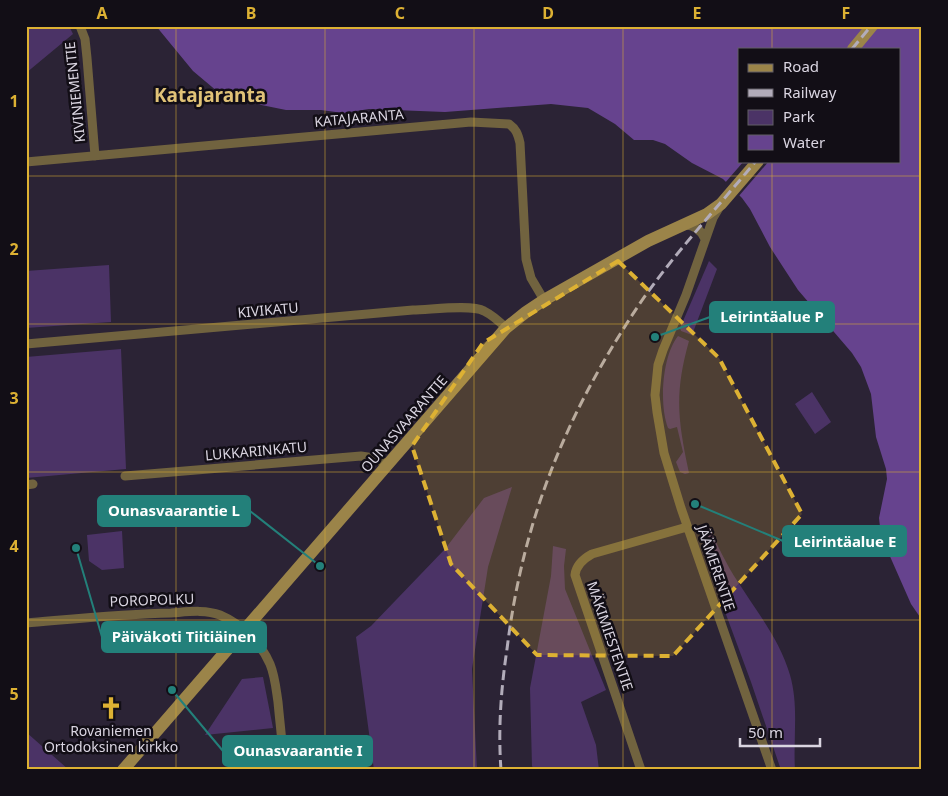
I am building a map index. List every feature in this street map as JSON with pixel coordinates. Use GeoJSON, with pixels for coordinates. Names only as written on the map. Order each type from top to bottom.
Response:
{"type":"FeatureCollection","features":[{"type":"Feature","properties":{"kind":"street","name":"KIVINIEMENTIE"},"geometry":{"type":"LineString","coordinates":[[80,26],[85,39],[88,58],[95,156]]}},
{"type":"Feature","properties":{"kind":"street"},"geometry":{"type":"LineString","coordinates":[[854,48],[872,26]]}},
{"type":"Feature","properties":{"kind":"street","name":"KATAJARANTA"},"geometry":{"type":"LineString","coordinates":[[26,162],[472,122],[509,124],[518,133],[520,142],[526,259],[531,278],[544,300]]}},
{"type":"Feature","properties":{"kind":"street","name":"OUNASVAARANTIE"},"geometry":{"type":"LineString","coordinates":[[123,770],[506,328],[544,300],[648,241],[707,214],[721,204],[757,162]]}},
{"type":"Feature","properties":{"kind":"street","name":"JÄÄMERENTIE"},"geometry":{"type":"LineString","coordinates":[[721,204],[713,218],[686,295],[663,350],[656,379],[655,395],[664,453],[687,527],[772,770]]}},
{"type":"Feature","properties":{"kind":"street"},"geometry":{"type":"LineString","coordinates":[[682,225],[691,225],[696,228],[702,232],[705,239]]}},
{"type":"Feature","properties":{"kind":"street","name":"KIVIKATU"},"geometry":{"type":"LineString","coordinates":[[26,344],[441,309],[477,308],[484,311],[506,328]]}},
{"type":"Feature","properties":{"kind":"street","name":"LUKKARINKATU"},"geometry":{"type":"LineString","coordinates":[[125,476],[361,456],[374,458],[388,465]]}},
{"type":"Feature","properties":{"kind":"street","name":"MÄKIMIESTENTIE"},"geometry":{"type":"LineString","coordinates":[[641,770],[575,575],[582,560],[592,554],[687,527]]}},
{"type":"Feature","properties":{"kind":"street","name":"POROPOLKU"},"geometry":{"type":"LineString","coordinates":[[26,622],[134,614],[209,612],[219,615],[244,631],[258,644],[270,663],[274,673],[284,770]]}},
{"type":"Feature","properties":{"kind":"highlighted area"},"geometry":{"type":"Polygon","coordinates":[[[618,261],[719,358],[802,514],[673,656],[537,655],[451,564],[412,446],[483,343],[618,261]]]}},
{"type":"Feature","properties":{"kind":"green space"},"geometry":{"type":"Polygon","coordinates":[[[30,26],[69,26],[73,34],[26,73],[26,29],[30,26]]]}},
{"type":"Feature","properties":{"kind":"green space"},"geometry":{"type":"Polygon","coordinates":[[[709,261],[717,269],[692,335],[681,331],[680,328],[709,261]]]}},
{"type":"Feature","properties":{"kind":"green space"},"geometry":{"type":"Polygon","coordinates":[[[109,265],[111,322],[26,328],[26,271],[109,265]]]}},
{"type":"Feature","properties":{"kind":"green space"},"geometry":{"type":"Polygon","coordinates":[[[678,336],[689,341],[681,377],[679,407],[682,438],[689,473],[685,474],[680,472],[676,462],[683,452],[677,427],[668,428],[665,418],[663,394],[668,356],[678,336]]]}},
{"type":"Feature","properties":{"kind":"green space"},"geometry":{"type":"Polygon","coordinates":[[[121,349],[126,469],[26,478],[26,357],[121,349]]]}},
{"type":"Feature","properties":{"kind":"green space"},"geometry":{"type":"Polygon","coordinates":[[[812,392],[831,422],[815,434],[795,404],[812,392]]]}},
{"type":"Feature","properties":{"kind":"green space"},"geometry":{"type":"Polygon","coordinates":[[[512,487],[488,567],[472,669],[477,770],[374,770],[356,637],[371,626],[445,549],[484,498],[512,487]]]}},
{"type":"Feature","properties":{"kind":"green space"},"geometry":{"type":"Polygon","coordinates":[[[708,525],[722,554],[786,662],[793,687],[795,710],[795,770],[781,770],[717,590],[698,527],[708,525]]]}},
{"type":"Feature","properties":{"kind":"green space"},"geometry":{"type":"Polygon","coordinates":[[[122,531],[124,568],[102,570],[89,561],[87,535],[122,531]]]}},
{"type":"Feature","properties":{"kind":"green space"},"geometry":{"type":"Polygon","coordinates":[[[553,546],[566,549],[564,566],[565,589],[606,690],[581,702],[596,745],[599,770],[534,770],[532,766],[530,688],[551,576],[553,546]]]}},
{"type":"Feature","properties":{"kind":"green space"},"geometry":{"type":"Polygon","coordinates":[[[263,677],[273,728],[205,735],[242,679],[263,677]]]}},
{"type":"Feature","properties":{"kind":"green space"},"geometry":{"type":"Polygon","coordinates":[[[26,732],[69,770],[26,770],[26,732]]]}},
{"type":"Feature","properties":{"kind":"water"},"geometry":{"type":"Polygon","coordinates":[[[156,26],[922,26],[922,620],[911,604],[881,536],[879,518],[887,479],[886,469],[876,437],[871,394],[861,367],[852,353],[798,290],[770,247],[750,209],[723,179],[692,163],[665,144],[653,140],[634,140],[615,124],[588,108],[551,104],[445,112],[369,109],[343,113],[321,110],[286,110],[232,99],[218,92],[193,71],[156,26]]]}},
{"type":"Feature","properties":{"kind":"pier"},"geometry":{"type":"Polygon","coordinates":[[[743,162],[768,162],[738,197],[724,184],[743,162]]]}},
{"type":"Feature","properties":{"kind":"railway"},"geometry":{"type":"LineString","coordinates":[[853,48],[871,26]]}},
{"type":"Feature","properties":{"kind":"railway"},"geometry":{"type":"LineString","coordinates":[[501,770],[500,724],[502,694],[514,604],[523,560],[548,477],[584,398],[629,320],[658,278],[755,162]]}},
{"type":"Feature","properties":{"kind":"place","name":"Leirintäalue P"},"geometry":{"type":"Point","coordinates":[655,337]}},
{"type":"Feature","properties":{"kind":"place","name":"Leirintäalue E"},"geometry":{"type":"Point","coordinates":[695,504]}},
{"type":"Feature","properties":{"kind":"place","name":"Päiväkoti Tiitiäinen"},"geometry":{"type":"Point","coordinates":[76,548]}},
{"type":"Feature","properties":{"kind":"place","name":"Ounasvaarantie L"},"geometry":{"type":"Point","coordinates":[320,566]}},
{"type":"Feature","properties":{"kind":"place","name":"Ounasvaarantie I"},"geometry":{"type":"Point","coordinates":[172,690]}},
{"type":"Feature","properties":{"kind":"place","name":"Rovaniemen Ortodoksinen kirkko"},"geometry":{"type":"Point","coordinates":[111,708]}},
{"type":"Feature","properties":{"kind":"district","name":"Katajaranta"},"geometry":{"type":"Point","coordinates":[210,95]}}]}
